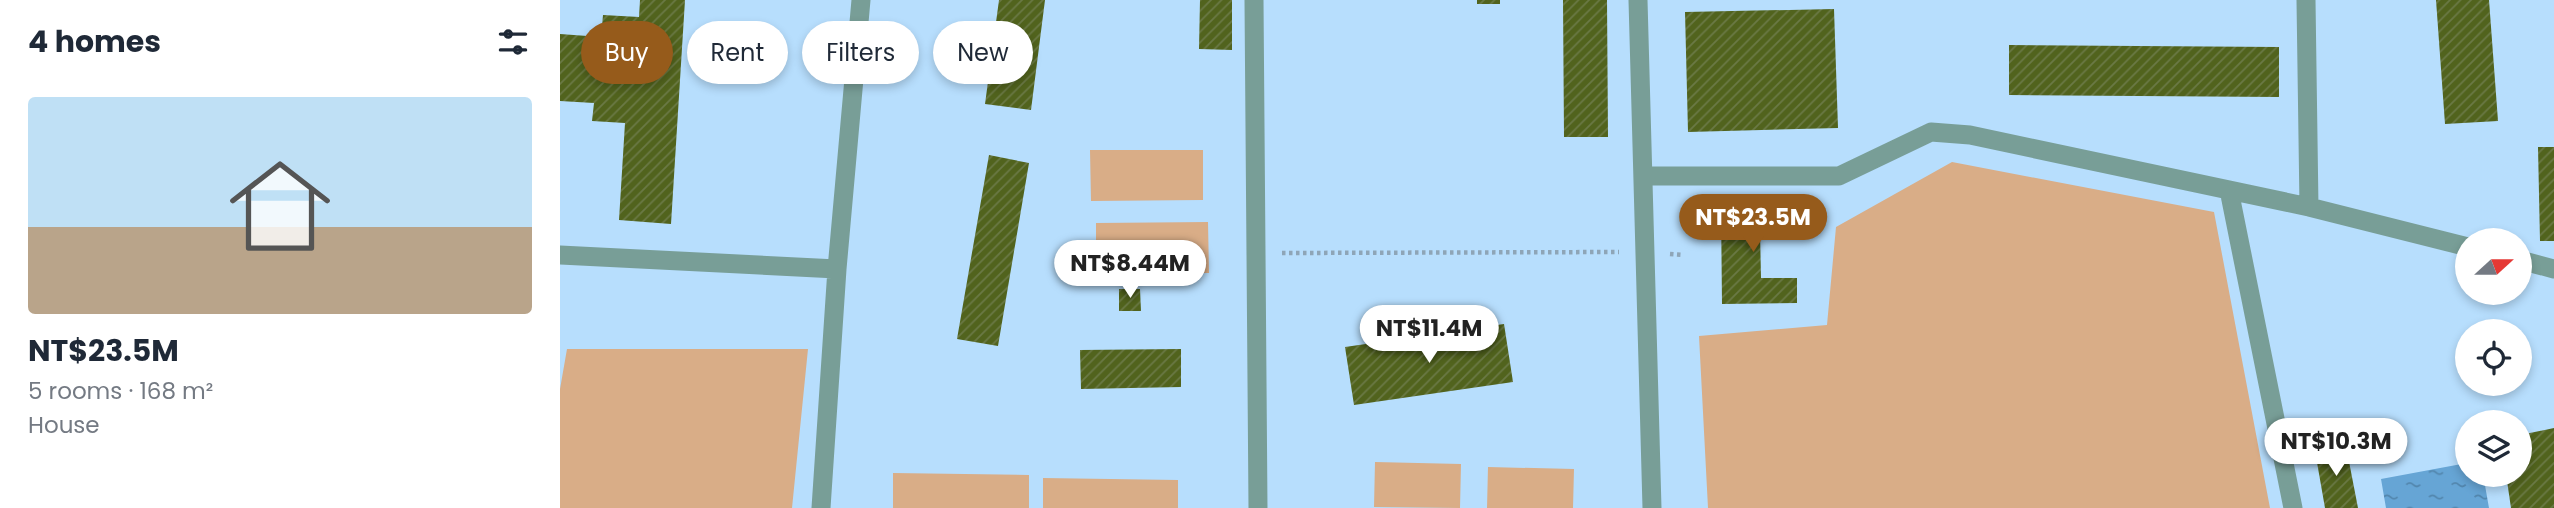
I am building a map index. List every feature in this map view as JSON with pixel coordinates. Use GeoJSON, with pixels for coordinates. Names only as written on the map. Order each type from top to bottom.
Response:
{"type":"FeatureCollection","features":[{"type":"Feature","properties":{"kind":"lane"},"geometry":{"type":"LineString","coordinates":[[821,508],[837,269],[861,0]]}},
{"type":"Feature","properties":{"kind":"lane"},"geometry":{"type":"LineString","coordinates":[[1254,0],[1258,508]]}},
{"type":"Feature","properties":{"kind":"lane"},"geometry":{"type":"LineString","coordinates":[[1638,0],[1652,508]]}},
{"type":"Feature","properties":{"kind":"lane"},"geometry":{"type":"LineString","coordinates":[[2306,0],[2309,207]]}},
{"type":"Feature","properties":{"kind":"lane"},"geometry":{"type":"LineString","coordinates":[[1643,176],[1839,176],[1931,132],[1970,135],[2309,207],[2455,244]]}},
{"type":"Feature","properties":{"kind":"lane"},"geometry":{"type":"LineString","coordinates":[[2229,190],[2293,508]]}},
{"type":"Feature","properties":{"kind":"lane"},"geometry":{"type":"LineString","coordinates":[[561,258],[837,269]]}},
{"type":"Feature","properties":{"kind":"lane"},"geometry":{"type":"LineString","coordinates":[[2532,263],[2554,269]]}},
{"type":"Feature","properties":{"kind":"path"},"geometry":{"type":"LineString","coordinates":[[1256,253],[1645,252],[1683,255]]}},
{"type":"Feature","properties":{"kind":"shaded area"},"geometry":{"type":"Polygon","coordinates":[[[560,0],[2554,0],[2554,508],[560,508],[560,0]]]}},
{"type":"Feature","properties":{"kind":"shaded area"},"geometry":{"type":"Polygon","coordinates":[[[1090,150],[1203,150],[1203,200],[1091,201],[1090,150]]]}},
{"type":"Feature","properties":{"kind":"shaded area"},"geometry":{"type":"Polygon","coordinates":[[[1952,162],[2214,212],[2270,508],[1708,508],[1699,336],[1827,325],[1836,227],[1952,162]]]}},
{"type":"Feature","properties":{"kind":"shaded area"},"geometry":{"type":"Polygon","coordinates":[[[1208,222],[1209,273],[1096,274],[1096,223],[1208,222]]]}},
{"type":"Feature","properties":{"kind":"shaded area"},"geometry":{"type":"Polygon","coordinates":[[[567,349],[808,349],[792,508],[560,508],[560,389],[567,349]]]}},
{"type":"Feature","properties":{"kind":"shaded area"},"geometry":{"type":"Polygon","coordinates":[[[1375,462],[1461,464],[1460,508],[1374,507],[1375,462]]]}},
{"type":"Feature","properties":{"kind":"shaded area"},"geometry":{"type":"Polygon","coordinates":[[[1488,467],[1574,469],[1573,508],[1487,508],[1488,467]]]}},
{"type":"Feature","properties":{"kind":"shaded area"},"geometry":{"type":"Polygon","coordinates":[[[893,473],[1029,475],[1029,508],[893,508],[893,473]]]}},
{"type":"Feature","properties":{"kind":"shaded area"},"geometry":{"type":"Polygon","coordinates":[[[1043,478],[1178,480],[1178,508],[1043,508],[1043,478]]]}},
{"type":"Feature","properties":{"kind":"water"},"geometry":{"type":"Polygon","coordinates":[[[2455,465],[2455,487],[2485,487],[2489,508],[2386,508],[2381,479],[2455,465]]]}},
{"type":"Feature","properties":{"kind":"building"},"geometry":{"type":"Polygon","coordinates":[[[640,0],[685,0],[671,224],[619,220],[625,123],[592,121],[594,103],[560,101],[560,34],[581,36],[581,84],[673,84],[673,21],[602,21],[603,15],[639,17],[640,0]]]}},
{"type":"Feature","properties":{"kind":"building"},"geometry":{"type":"Polygon","coordinates":[[[999,0],[1045,0],[1031,110],[985,104],[988,84],[1033,84],[1033,21],[996,21],[999,0]]]}},
{"type":"Feature","properties":{"kind":"building"},"geometry":{"type":"Polygon","coordinates":[[[1200,0],[1232,0],[1232,50],[1199,49],[1200,0]]]}},
{"type":"Feature","properties":{"kind":"building"},"geometry":{"type":"Polygon","coordinates":[[[1477,0],[1500,0],[1500,4],[1477,4],[1477,0]]]}},
{"type":"Feature","properties":{"kind":"building"},"geometry":{"type":"Polygon","coordinates":[[[1563,0],[1607,0],[1608,137],[1564,137],[1563,0]]]}},
{"type":"Feature","properties":{"kind":"building"},"geometry":{"type":"Polygon","coordinates":[[[2436,0],[2489,0],[2498,121],[2445,124],[2436,0]]]}},
{"type":"Feature","properties":{"kind":"building"},"geometry":{"type":"Polygon","coordinates":[[[1834,9],[1838,128],[1688,132],[1685,12],[1834,9]]]}},
{"type":"Feature","properties":{"kind":"building"},"geometry":{"type":"Polygon","coordinates":[[[2009,45],[2279,47],[2279,97],[2009,95],[2009,45]]]}},
{"type":"Feature","properties":{"kind":"building"},"geometry":{"type":"Polygon","coordinates":[[[2538,147],[2554,147],[2554,241],[2540,241],[2538,147]]]}},
{"type":"Feature","properties":{"kind":"building"},"geometry":{"type":"Polygon","coordinates":[[[989,155],[1029,163],[998,346],[957,339],[989,155]]]}},
{"type":"Feature","properties":{"kind":"building"},"geometry":{"type":"Polygon","coordinates":[[[1721,205],[1797,205],[1797,230],[1760,230],[1761,278],[1797,278],[1797,303],[1722,304],[1721,205]]]}},
{"type":"Feature","properties":{"kind":"building"},"geometry":{"type":"Polygon","coordinates":[[[1119,289],[1140,289],[1141,311],[1119,311],[1119,289]]]}},
{"type":"Feature","properties":{"kind":"building"},"geometry":{"type":"Polygon","coordinates":[[[1504,324],[1513,382],[1354,405],[1345,347],[1504,324]]]}},
{"type":"Feature","properties":{"kind":"building"},"geometry":{"type":"Polygon","coordinates":[[[1181,349],[1181,387],[1081,389],[1080,350],[1181,349]]]}},
{"type":"Feature","properties":{"kind":"building"},"geometry":{"type":"Polygon","coordinates":[[[2554,428],[2554,508],[2511,508],[2508,487],[2532,487],[2532,433],[2554,428]]]}},
{"type":"Feature","properties":{"kind":"building"},"geometry":{"type":"Polygon","coordinates":[[[2346,446],[2358,508],[2325,508],[2315,451],[2346,446]]]}}]}
